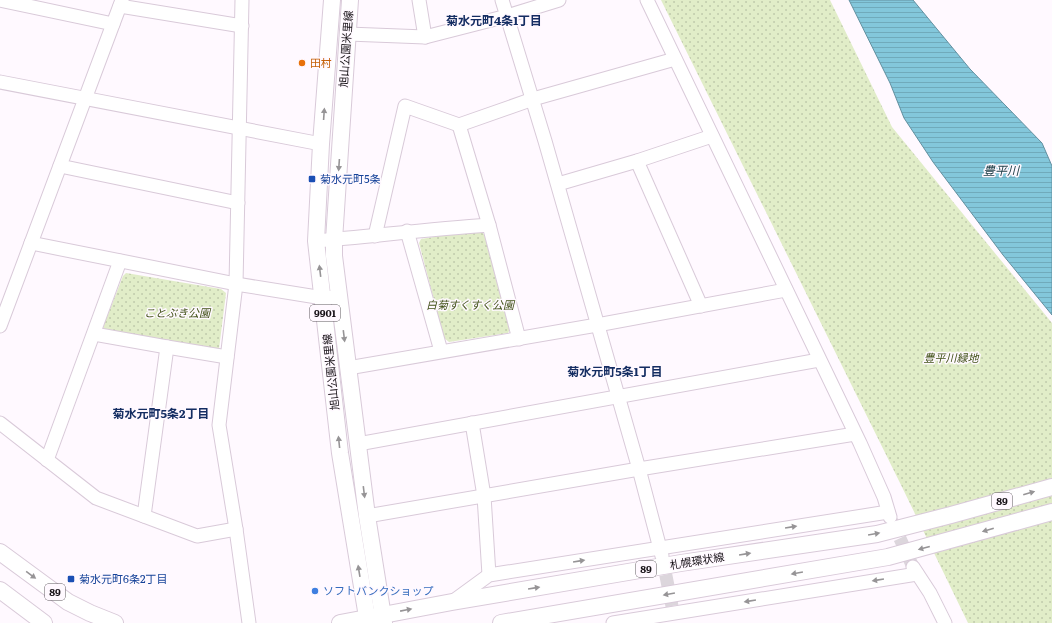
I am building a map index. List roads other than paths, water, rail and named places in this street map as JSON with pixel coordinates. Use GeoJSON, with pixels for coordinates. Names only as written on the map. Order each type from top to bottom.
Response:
{"type":"FeatureCollection","features":[{"type":"Feature","properties":{"kind":"main road","name":"旭山公園米里線"},"geometry":{"type":"LineString","coordinates":[[332,0],[321,144],[316,241],[348,368],[367,516],[377,584],[384,619]]}},
{"type":"Feature","properties":{"kind":"main road","name":"旭山公園米里線"},"geometry":{"type":"LineString","coordinates":[[350,0],[331,297],[340,453],[368,621]]}},
{"type":"Feature","properties":{"kind":"main road","name":"札幌環状線"},"geometry":{"type":"LineString","coordinates":[[340,623],[384,619],[452,602],[681,563],[877,534],[1052,487]]}},
{"type":"Feature","properties":{"kind":"main road","name":"89"},"geometry":{"type":"LineString","coordinates":[[501,623],[888,557],[962,538],[1052,512]]}},
{"type":"Feature","properties":{"kind":"main road","name":"89"},"geometry":{"type":"LineString","coordinates":[[0,552],[68,602],[114,623]]}},
{"type":"Feature","properties":{"kind":"main road"},"geometry":{"type":"LineString","coordinates":[[0,590],[44,623]]}},
{"type":"Feature","properties":{"kind":"street"},"geometry":{"type":"LineString","coordinates":[[0,0],[113,24]]}},
{"type":"Feature","properties":{"kind":"street"},"geometry":{"type":"LineString","coordinates":[[242,0],[236,284],[219,425],[236,529],[249,623]]}},
{"type":"Feature","properties":{"kind":"street"},"geometry":{"type":"LineString","coordinates":[[419,0],[425,37]]}},
{"type":"Feature","properties":{"kind":"street"},"geometry":{"type":"LineString","coordinates":[[502,0],[558,184],[661,552]]}},
{"type":"Feature","properties":{"kind":"street"},"geometry":{"type":"LineString","coordinates":[[348,34],[425,37],[507,16],[559,0]]}},
{"type":"Feature","properties":{"kind":"street"},"geometry":{"type":"LineString","coordinates":[[452,602],[490,575],[661,552],[889,514],[884,497],[855,434],[647,0]]}},
{"type":"Feature","properties":{"kind":"street"},"geometry":{"type":"LineString","coordinates":[[0,326],[121,3],[242,26]]}},
{"type":"Feature","properties":{"kind":"street"},"geometry":{"type":"LineString","coordinates":[[375,236],[405,106],[459,124],[533,99],[675,59]]}},
{"type":"Feature","properties":{"kind":"street"},"geometry":{"type":"LineString","coordinates":[[1,84],[85,98],[321,144]]}},
{"type":"Feature","properties":{"kind":"street"},"geometry":{"type":"LineString","coordinates":[[459,124],[489,225],[519,338]]}},
{"type":"Feature","properties":{"kind":"street"},"geometry":{"type":"LineString","coordinates":[[558,184],[637,161],[712,136]]}},
{"type":"Feature","properties":{"kind":"street"},"geometry":{"type":"LineString","coordinates":[[637,161],[701,306]]}},
{"type":"Feature","properties":{"kind":"street"},"geometry":{"type":"LineString","coordinates":[[60,166],[238,203]]}},
{"type":"Feature","properties":{"kind":"street"},"geometry":{"type":"LineString","coordinates":[[316,241],[375,236],[407,231],[489,225]]}},
{"type":"Feature","properties":{"kind":"street"},"geometry":{"type":"LineString","coordinates":[[407,231],[441,351]]}},
{"type":"Feature","properties":{"kind":"street"},"geometry":{"type":"LineString","coordinates":[[31,243],[236,284],[331,297]]}},
{"type":"Feature","properties":{"kind":"street"},"geometry":{"type":"LineString","coordinates":[[47,460],[120,261]]}},
{"type":"Feature","properties":{"kind":"street"},"geometry":{"type":"LineString","coordinates":[[348,368],[597,325],[786,290]]}},
{"type":"Feature","properties":{"kind":"street"},"geometry":{"type":"LineString","coordinates":[[94,334],[227,357]]}},
{"type":"Feature","properties":{"kind":"street"},"geometry":{"type":"LineString","coordinates":[[144,516],[167,347]]}},
{"type":"Feature","properties":{"kind":"street"},"geometry":{"type":"LineString","coordinates":[[358,444],[819,360]]}},
{"type":"Feature","properties":{"kind":"street"},"geometry":{"type":"LineString","coordinates":[[0,423],[96,498],[197,536],[236,529]]}},
{"type":"Feature","properties":{"kind":"street"},"geometry":{"type":"LineString","coordinates":[[472,423],[484,496],[490,575]]}},
{"type":"Feature","properties":{"kind":"street"},"geometry":{"type":"LineString","coordinates":[[367,516],[639,469],[855,434]]}},
{"type":"Feature","properties":{"kind":"street"},"geometry":{"type":"LineString","coordinates":[[613,623],[673,614],[915,570],[930,593],[945,623]]}},
{"type":"Feature","properties":{"kind":"water","name":"豊平川"},"geometry":{"type":"Polygon","coordinates":[[[849,0],[913,0],[970,69],[1042,143],[1052,166],[1052,315],[1003,255],[933,162],[904,118],[890,83],[849,0]]]}},
{"type":"Feature","properties":{"kind":"tunnel"},"geometry":{"type":"LineString","coordinates":[[892,521],[913,567]]}},
{"type":"Feature","properties":{"kind":"tunnel"},"geometry":{"type":"LineString","coordinates":[[662,556],[672,606]]}},
{"type":"Feature","properties":{"kind":"place","name":"田村"},"geometry":{"type":"Point","coordinates":[302,63]}},
{"type":"Feature","properties":{"kind":"place","name":"菊水元町5条"},"geometry":{"type":"Point","coordinates":[312,179]}},
{"type":"Feature","properties":{"kind":"place","name":"菊水元町6条2丁目"},"geometry":{"type":"Point","coordinates":[71,579]}},
{"type":"Feature","properties":{"kind":"place","name":"ソフトバンクショップ"},"geometry":{"type":"Point","coordinates":[315,591]}},
{"type":"Feature","properties":{"kind":"district","name":"菊水元町4条1丁目"},"geometry":{"type":"Point","coordinates":[494,21]}},
{"type":"Feature","properties":{"kind":"district","name":"菊水元町5条1丁目"},"geometry":{"type":"Point","coordinates":[615,372]}},
{"type":"Feature","properties":{"kind":"district","name":"菊水元町5条2丁目"},"geometry":{"type":"Point","coordinates":[161,414]}},
{"type":"Feature","properties":{"kind":"park label","name":"白菊すくすく公園"},"geometry":{"type":"Point","coordinates":[470,305]}},
{"type":"Feature","properties":{"kind":"park label","name":"ことぶき公園"},"geometry":{"type":"Point","coordinates":[177,313]}},
{"type":"Feature","properties":{"kind":"park label","name":"豊平川緑地"},"geometry":{"type":"Point","coordinates":[951,358]}}]}
